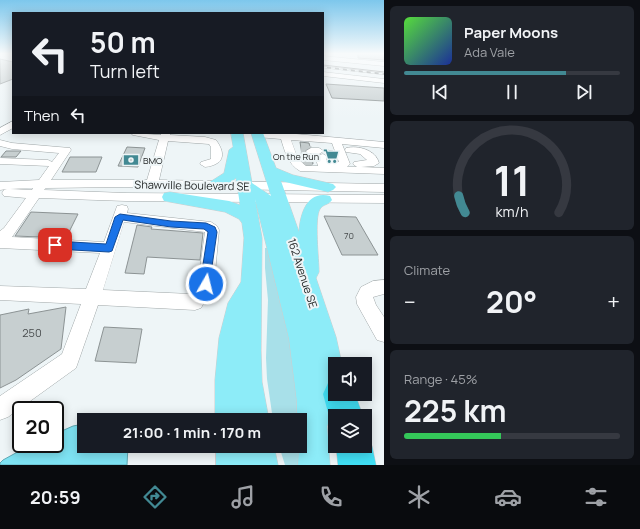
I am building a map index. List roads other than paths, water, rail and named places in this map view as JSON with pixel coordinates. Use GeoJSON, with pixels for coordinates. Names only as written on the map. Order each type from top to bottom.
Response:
{"type":"FeatureCollection","features":[{"type":"Feature","properties":{"kind":"highway"},"geometry":{"type":"LineString","coordinates":[[355,453],[357,465]]}},
{"type":"Feature","properties":{"kind":"main road","name":"162 Avenue SE"},"geometry":{"type":"LineString","coordinates":[[253,413],[249,382],[248,351],[254,252],[252,224],[269,170],[257,134]]}},
{"type":"Feature","properties":{"kind":"main road","name":"162 Avenue SE"},"geometry":{"type":"LineString","coordinates":[[238,135],[262,193],[310,293],[329,357]]}},
{"type":"Feature","properties":{"kind":"main road"},"geometry":{"type":"LineString","coordinates":[[215,185],[230,175],[238,135]]}},
{"type":"Feature","properties":{"kind":"main road"},"geometry":{"type":"LineString","coordinates":[[269,170],[326,193],[313,206],[310,213],[308,236],[310,293]]}},
{"type":"Feature","properties":{"kind":"main road"},"geometry":{"type":"LineString","coordinates":[[262,193],[301,339],[311,403],[314,465]]}},
{"type":"Feature","properties":{"kind":"main road"},"geometry":{"type":"LineString","coordinates":[[170,197],[229,207],[245,215],[252,224]]}},
{"type":"Feature","properties":{"kind":"main road"},"geometry":{"type":"LineString","coordinates":[[230,413],[228,380],[231,338],[239,303],[251,282]]}},
{"type":"Feature","properties":{"kind":"main road"},"geometry":{"type":"LineString","coordinates":[[231,453],[232,465]]}},
{"type":"Feature","properties":{"kind":"main road"},"geometry":{"type":"LineString","coordinates":[[260,453],[262,465]]}},
{"type":"Feature","properties":{"kind":"main road"},"geometry":{"type":"LineString","coordinates":[[340,453],[341,465]]}},
{"type":"Feature","properties":{"kind":"street"},"geometry":{"type":"LineString","coordinates":[[330,75],[384,81]]}},
{"type":"Feature","properties":{"kind":"street"},"geometry":{"type":"LineString","coordinates":[[324,77],[365,78]]}},
{"type":"Feature","properties":{"kind":"street"},"geometry":{"type":"LineString","coordinates":[[0,132],[12,125]]}},
{"type":"Feature","properties":{"kind":"street"},"geometry":{"type":"LineString","coordinates":[[146,134],[213,142],[216,146],[216,160],[213,163],[205,164]]}},
{"type":"Feature","properties":{"kind":"street"},"geometry":{"type":"LineString","coordinates":[[260,134],[357,167],[384,171]]}},
{"type":"Feature","properties":{"kind":"street"},"geometry":{"type":"LineString","coordinates":[[152,184],[165,136]]}},
{"type":"Feature","properties":{"kind":"street"},"geometry":{"type":"LineString","coordinates":[[0,143],[12,146],[62,150]]}},
{"type":"Feature","properties":{"kind":"street"},"geometry":{"type":"LineString","coordinates":[[309,151],[341,166],[345,164],[341,156],[344,144]]}},
{"type":"Feature","properties":{"kind":"street"},"geometry":{"type":"LineString","coordinates":[[309,151],[344,144],[384,145]]}},
{"type":"Feature","properties":{"kind":"street"},"geometry":{"type":"LineString","coordinates":[[309,151],[344,144],[363,151],[372,157],[374,163],[357,167]]}},
{"type":"Feature","properties":{"kind":"street"},"geometry":{"type":"LineString","coordinates":[[344,144],[357,167]]}},
{"type":"Feature","properties":{"kind":"street"},"geometry":{"type":"LineString","coordinates":[[363,151],[364,147],[376,150],[384,162]]}},
{"type":"Feature","properties":{"kind":"street"},"geometry":{"type":"LineString","coordinates":[[25,162],[37,148]]}},
{"type":"Feature","properties":{"kind":"street"},"geometry":{"type":"LineString","coordinates":[[0,240],[9,232],[48,163],[62,150]]}},
{"type":"Feature","properties":{"kind":"street"},"geometry":{"type":"LineString","coordinates":[[0,229],[34,189],[62,150]]}},
{"type":"Feature","properties":{"kind":"street"},"geometry":{"type":"LineString","coordinates":[[0,161],[48,163]]}},
{"type":"Feature","properties":{"kind":"street","name":"Shawville Boulevard SE"},"geometry":{"type":"LineString","coordinates":[[0,193],[34,189],[152,184],[215,185],[262,193]]}},
{"type":"Feature","properties":{"kind":"street","name":"Shawville Boulevard SE"},"geometry":{"type":"LineString","coordinates":[[0,186],[126,197],[170,197],[262,193],[326,193],[384,188]]}},
{"type":"Feature","properties":{"kind":"street","name":"Shawville Boulevard SE"},"geometry":{"type":"LineString","coordinates":[[326,193],[384,199]]}},
{"type":"Feature","properties":{"kind":"street"},"geometry":{"type":"LineString","coordinates":[[0,409],[69,361],[126,197]]}},
{"type":"Feature","properties":{"kind":"street"},"geometry":{"type":"LineString","coordinates":[[0,294],[195,302],[201,264],[210,257],[213,232],[210,228],[120,217]]}},
{"type":"Feature","properties":{"kind":"street"},"geometry":{"type":"LineString","coordinates":[[0,240],[109,248]]}},
{"type":"Feature","properties":{"kind":"street"},"geometry":{"type":"LineString","coordinates":[[384,287],[369,289],[364,297],[366,304],[384,333]]}},
{"type":"Feature","properties":{"kind":"tunnel"},"geometry":{"type":"LineString","coordinates":[[301,150],[311,151]]}},
{"type":"Feature","properties":{"kind":"tunnel"},"geometry":{"type":"LineString","coordinates":[[303,162],[312,163]]}},
{"type":"Feature","properties":{"kind":"place","name":"On the Run"},"geometry":{"type":"Point","coordinates":[331,156]}},
{"type":"Feature","properties":{"kind":"place","name":"BMO"},"geometry":{"type":"Point","coordinates":[131,160]}}]}
